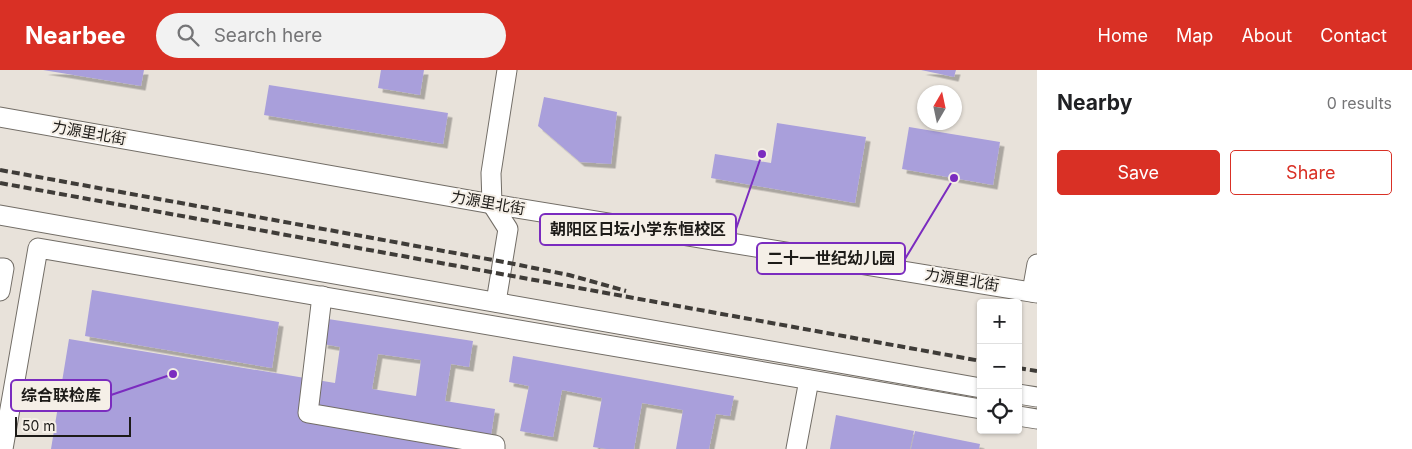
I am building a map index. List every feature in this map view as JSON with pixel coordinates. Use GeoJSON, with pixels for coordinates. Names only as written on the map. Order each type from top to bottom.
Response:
{"type":"FeatureCollection","features":[{"type":"Feature","properties":{"kind":"street"},"geometry":{"type":"LineString","coordinates":[[496,302],[508,229],[492,204],[491,173],[507,70]]}},
{"type":"Feature","properties":{"kind":"street","name":"力源里北街"},"geometry":{"type":"LineString","coordinates":[[0,117],[492,204],[1034,292]]}},
{"type":"Feature","properties":{"kind":"street"},"geometry":{"type":"LineString","coordinates":[[0,215],[977,387]]}},
{"type":"Feature","properties":{"kind":"street"},"geometry":{"type":"LineString","coordinates":[[3,449],[38,248],[977,408]]}},
{"type":"Feature","properties":{"kind":"street"},"geometry":{"type":"LineString","coordinates":[[1034,292],[1037,264]]}},
{"type":"Feature","properties":{"kind":"street"},"geometry":{"type":"LineString","coordinates":[[0,268],[4,268],[0,291]]}},
{"type":"Feature","properties":{"kind":"street"},"geometry":{"type":"LineString","coordinates":[[322,296],[308,413],[495,445],[495,449]]}},
{"type":"Feature","properties":{"kind":"street"},"geometry":{"type":"LineString","coordinates":[[796,449],[809,380]]}},
{"type":"Feature","properties":{"kind":"street"},"geometry":{"type":"LineString","coordinates":[[1022,395],[1037,397]]}},
{"type":"Feature","properties":{"kind":"street"},"geometry":{"type":"LineString","coordinates":[[1022,417],[1037,419]]}},
{"type":"Feature","properties":{"kind":"building"},"geometry":{"type":"Polygon","coordinates":[[[43,70],[144,70],[141,86],[43,70]]]}},
{"type":"Feature","properties":{"kind":"building"},"geometry":{"type":"Polygon","coordinates":[[[381,70],[424,70],[420,95],[378,88],[381,70]]]}},
{"type":"Feature","properties":{"kind":"building"},"geometry":{"type":"Polygon","coordinates":[[[921,70],[956,70],[954,77],[921,70]]]}},
{"type":"Feature","properties":{"kind":"building"},"geometry":{"type":"Polygon","coordinates":[[[269,85],[448,113],[443,144],[264,115],[269,85]]]}},
{"type":"Feature","properties":{"kind":"building"},"geometry":{"type":"Polygon","coordinates":[[[544,97],[617,112],[611,164],[580,162],[538,126],[544,97]]]}},
{"type":"Feature","properties":{"kind":"building"},"geometry":{"type":"Polygon","coordinates":[[[777,123],[866,137],[855,203],[711,178],[715,154],[771,163],[777,123]]]}},
{"type":"Feature","properties":{"kind":"building"},"geometry":{"type":"Polygon","coordinates":[[[909,127],[917,128],[917,130],[1000,142],[993,185],[902,169],[909,127]]]}},
{"type":"Feature","properties":{"kind":"building"},"geometry":{"type":"Polygon","coordinates":[[[92,290],[279,322],[272,368],[85,336],[92,290]]]}},
{"type":"Feature","properties":{"kind":"building"},"geometry":{"type":"Polygon","coordinates":[[[328,319],[473,341],[469,367],[451,364],[445,401],[495,409],[489,449],[51,449],[69,339],[335,383],[340,347],[323,344],[328,319]],[[378,354],[372,389],[416,396],[421,360],[378,354]]]}},
{"type":"Feature","properties":{"kind":"building"},"geometry":{"type":"Polygon","coordinates":[[[513,356],[734,396],[730,416],[716,414],[709,449],[676,449],[683,410],[642,403],[634,449],[593,447],[602,398],[562,390],[553,437],[520,431],[529,386],[509,382],[513,356]]]}},
{"type":"Feature","properties":{"kind":"building"},"geometry":{"type":"Polygon","coordinates":[[[836,415],[914,431],[910,449],[830,449],[836,415]]]}},
{"type":"Feature","properties":{"kind":"building"},"geometry":{"type":"Polygon","coordinates":[[[915,431],[980,444],[979,449],[911,449],[915,431]]]}},
{"type":"Feature","properties":{"kind":"railway"},"geometry":{"type":"LineString","coordinates":[[0,170],[504,262],[569,275],[626,291]]}},
{"type":"Feature","properties":{"kind":"railway"},"geometry":{"type":"LineString","coordinates":[[0,183],[977,360]]}},
{"type":"Feature","properties":{"kind":"railway"},"geometry":{"type":"LineString","coordinates":[[1022,369],[1037,371]]}},
{"type":"Feature","properties":{"kind":"place","name":"朝阳区日坛小学东恒校区"},"geometry":{"type":"Point","coordinates":[762,154]}},
{"type":"Feature","properties":{"kind":"place","name":"二十一世纪幼儿园"},"geometry":{"type":"Point","coordinates":[954,178]}},
{"type":"Feature","properties":{"kind":"place","name":"综合联检库"},"geometry":{"type":"Point","coordinates":[173,374]}}]}
